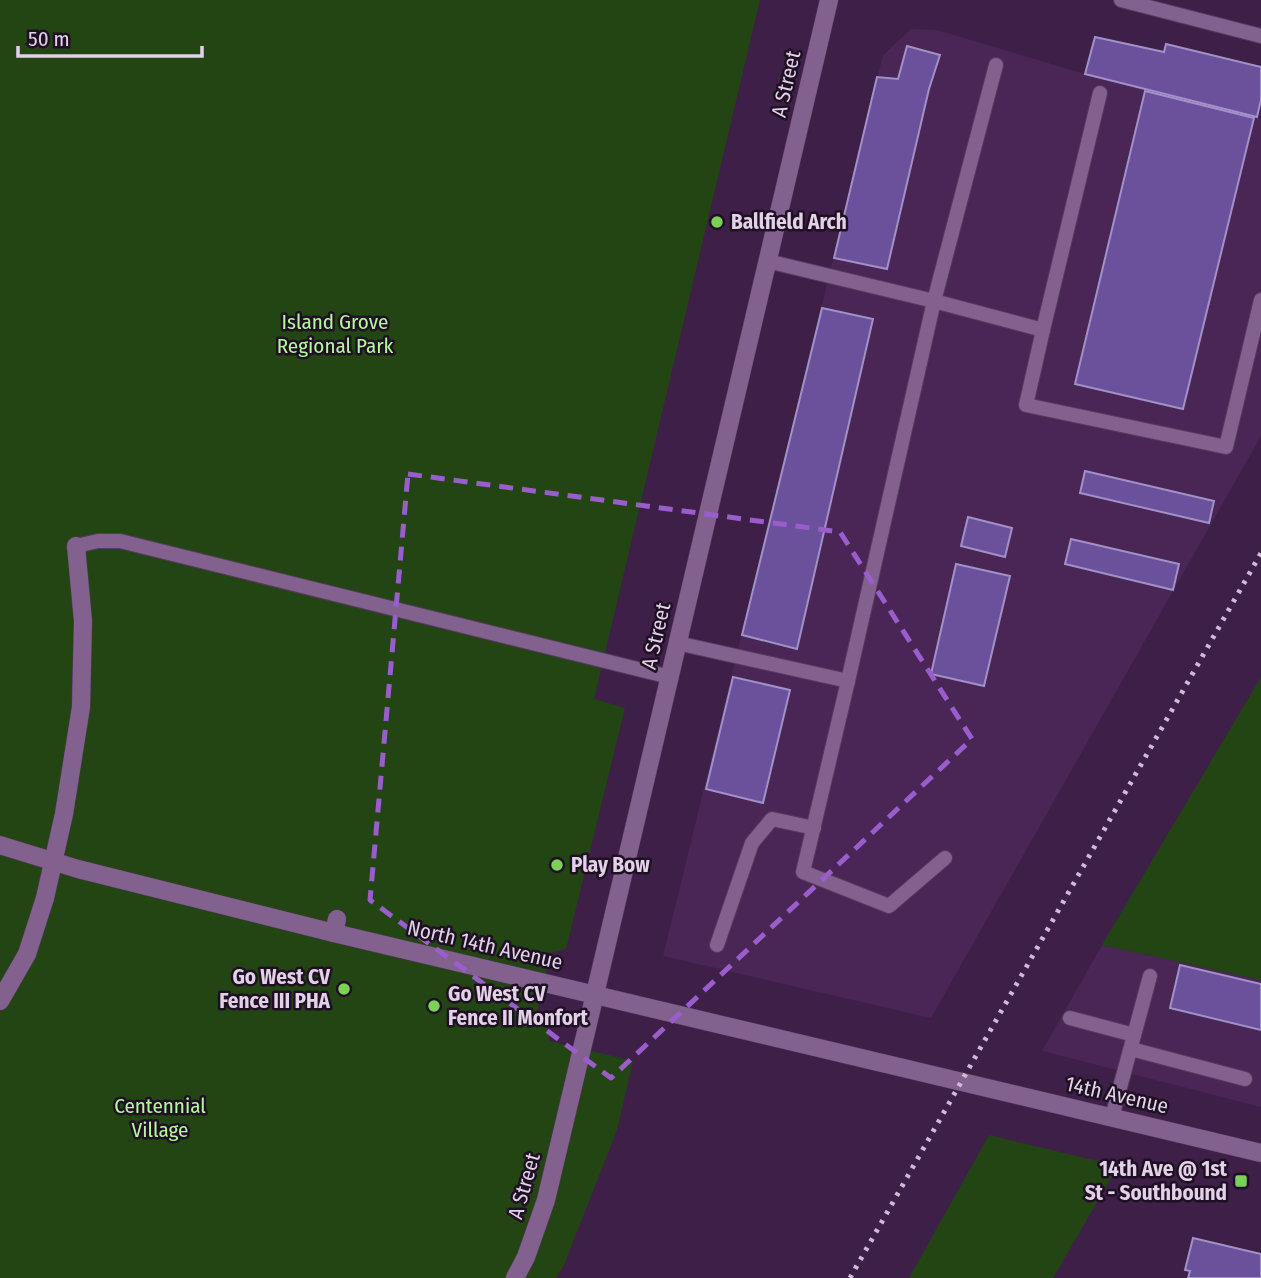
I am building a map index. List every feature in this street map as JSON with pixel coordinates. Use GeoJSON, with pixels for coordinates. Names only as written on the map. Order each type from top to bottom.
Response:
{"type":"FeatureCollection","features":[{"type":"Feature","properties":{"kind":"street","name":"A Street"},"geometry":{"type":"LineString","coordinates":[[515,1278],[526,1257],[546,1200],[829,0]]}},
{"type":"Feature","properties":{"kind":"street"},"geometry":{"type":"LineString","coordinates":[[0,1001],[27,954],[45,898],[64,814],[81,707],[83,621],[76,546]]}},
{"type":"Feature","properties":{"kind":"street","name":"North 14th Avenue"},"geometry":{"type":"LineString","coordinates":[[0,845],[54,862],[336,926],[595,994],[963,1081]]}},
{"type":"Feature","properties":{"kind":"street","name":"14th Avenue"},"geometry":{"type":"LineString","coordinates":[[963,1081],[1261,1153]]}},
{"type":"Feature","properties":{"kind":"lane"},"geometry":{"type":"LineString","coordinates":[[1121,0],[1261,36]]}},
{"type":"Feature","properties":{"kind":"lane"},"geometry":{"type":"LineString","coordinates":[[945,858],[889,906],[803,872],[934,302],[996,65]]}},
{"type":"Feature","properties":{"kind":"lane"},"geometry":{"type":"LineString","coordinates":[[1100,93],[1026,405],[1226,447],[1261,300]]}},
{"type":"Feature","properties":{"kind":"lane"},"geometry":{"type":"LineString","coordinates":[[767,261],[1043,330]]}},
{"type":"Feature","properties":{"kind":"lane"},"geometry":{"type":"LineString","coordinates":[[76,546],[98,541],[120,541],[670,677]]}},
{"type":"Feature","properties":{"kind":"lane"},"geometry":{"type":"LineString","coordinates":[[677,643],[848,681]]}},
{"type":"Feature","properties":{"kind":"lane"},"geometry":{"type":"LineString","coordinates":[[717,944],[752,843],[772,819],[814,828]]}},
{"type":"Feature","properties":{"kind":"lane"},"geometry":{"type":"LineString","coordinates":[[1112,1117],[1150,976]]}},
{"type":"Feature","properties":{"kind":"lane"},"geometry":{"type":"LineString","coordinates":[[1070,1018],[1245,1079]]}},
{"type":"Feature","properties":{"kind":"highlighted area"},"geometry":{"type":"Polygon","coordinates":[[[408,474],[840,532],[972,739],[611,1078],[370,900],[408,474]]]}},
{"type":"Feature","properties":{"kind":"shaded area"},"geometry":{"type":"Polygon","coordinates":[[[911,29],[937,30],[1085,74],[1261,119],[1261,436],[931,1018],[663,956],[883,55],[911,29]]]}},
{"type":"Feature","properties":{"kind":"shaded area"},"geometry":{"type":"Polygon","coordinates":[[[1102,945],[1261,980],[1261,1107],[1042,1051],[1102,945]]]}},
{"type":"Feature","properties":{"kind":"green space","name":"Island Grove Regional Park"},"geometry":{"type":"Polygon","coordinates":[[[0,0],[760,0],[594,699],[625,708],[566,949],[550,953],[536,1017],[546,1025],[550,1041],[633,1061],[617,1130],[564,1265],[556,1278],[0,1278],[0,0]]]}},
{"type":"Feature","properties":{"kind":"green space"},"geometry":{"type":"Polygon","coordinates":[[[1261,677],[1261,980],[1102,945],[1261,677]]]}},
{"type":"Feature","properties":{"kind":"green space"},"geometry":{"type":"Polygon","coordinates":[[[989,1135],[1118,1166],[1053,1278],[909,1278],[989,1135]]]}},
{"type":"Feature","properties":{"kind":"building"},"geometry":{"type":"Polygon","coordinates":[[[1095,37],[1164,52],[1166,44],[1261,67],[1261,100],[1257,117],[1085,74],[1095,37]]]}},
{"type":"Feature","properties":{"kind":"building"},"geometry":{"type":"Polygon","coordinates":[[[907,46],[940,55],[929,89],[887,269],[834,258],[877,77],[898,79],[907,46]]]}},
{"type":"Feature","properties":{"kind":"building"},"geometry":{"type":"Polygon","coordinates":[[[1145,91],[1254,118],[1183,409],[1075,384],[1145,91]]]}},
{"type":"Feature","properties":{"kind":"building"},"geometry":{"type":"Polygon","coordinates":[[[822,308],[873,319],[797,649],[742,635],[822,308]]]}},
{"type":"Feature","properties":{"kind":"building"},"geometry":{"type":"Polygon","coordinates":[[[1085,471],[1214,501],[1209,523],[1080,493],[1085,471]]]}},
{"type":"Feature","properties":{"kind":"building"},"geometry":{"type":"Polygon","coordinates":[[[968,517],[1012,528],[1005,557],[961,546],[968,517]]]}},
{"type":"Feature","properties":{"kind":"building"},"geometry":{"type":"Polygon","coordinates":[[[1071,539],[1179,564],[1173,590],[1065,564],[1071,539]]]}},
{"type":"Feature","properties":{"kind":"building"},"geometry":{"type":"Polygon","coordinates":[[[956,564],[1010,576],[984,686],[931,674],[956,564]]]}},
{"type":"Feature","properties":{"kind":"building"},"geometry":{"type":"Polygon","coordinates":[[[733,677],[790,690],[763,803],[706,789],[733,677]]]}},
{"type":"Feature","properties":{"kind":"building"},"geometry":{"type":"Polygon","coordinates":[[[1180,965],[1261,984],[1261,1030],[1170,1008],[1180,965]]]}},
{"type":"Feature","properties":{"kind":"building"},"geometry":{"type":"Polygon","coordinates":[[[1193,1238],[1261,1254],[1261,1278],[1188,1278],[1190,1271],[1185,1270],[1193,1238]]]}},
{"type":"Feature","properties":{"kind":"railway"},"geometry":{"type":"LineString","coordinates":[[850,1278],[1261,553]]}},
{"type":"Feature","properties":{"kind":"place","name":"Ballfield Arch"},"geometry":{"type":"Point","coordinates":[717,222]}},
{"type":"Feature","properties":{"kind":"place","name":"Play Bow"},"geometry":{"type":"Point","coordinates":[557,865]}},
{"type":"Feature","properties":{"kind":"place","name":"Go West CV Fence III PHA"},"geometry":{"type":"Point","coordinates":[344,989]}},
{"type":"Feature","properties":{"kind":"place","name":"Go West CV Fence II Monfort"},"geometry":{"type":"Point","coordinates":[434,1006]}},
{"type":"Feature","properties":{"kind":"place","name":"14th Ave @ 1st St - Southbound"},"geometry":{"type":"Point","coordinates":[1241,1181]}},
{"type":"Feature","properties":{"kind":"park label","name":"Centennial Village"},"geometry":{"type":"Point","coordinates":[160,1118]}}]}
